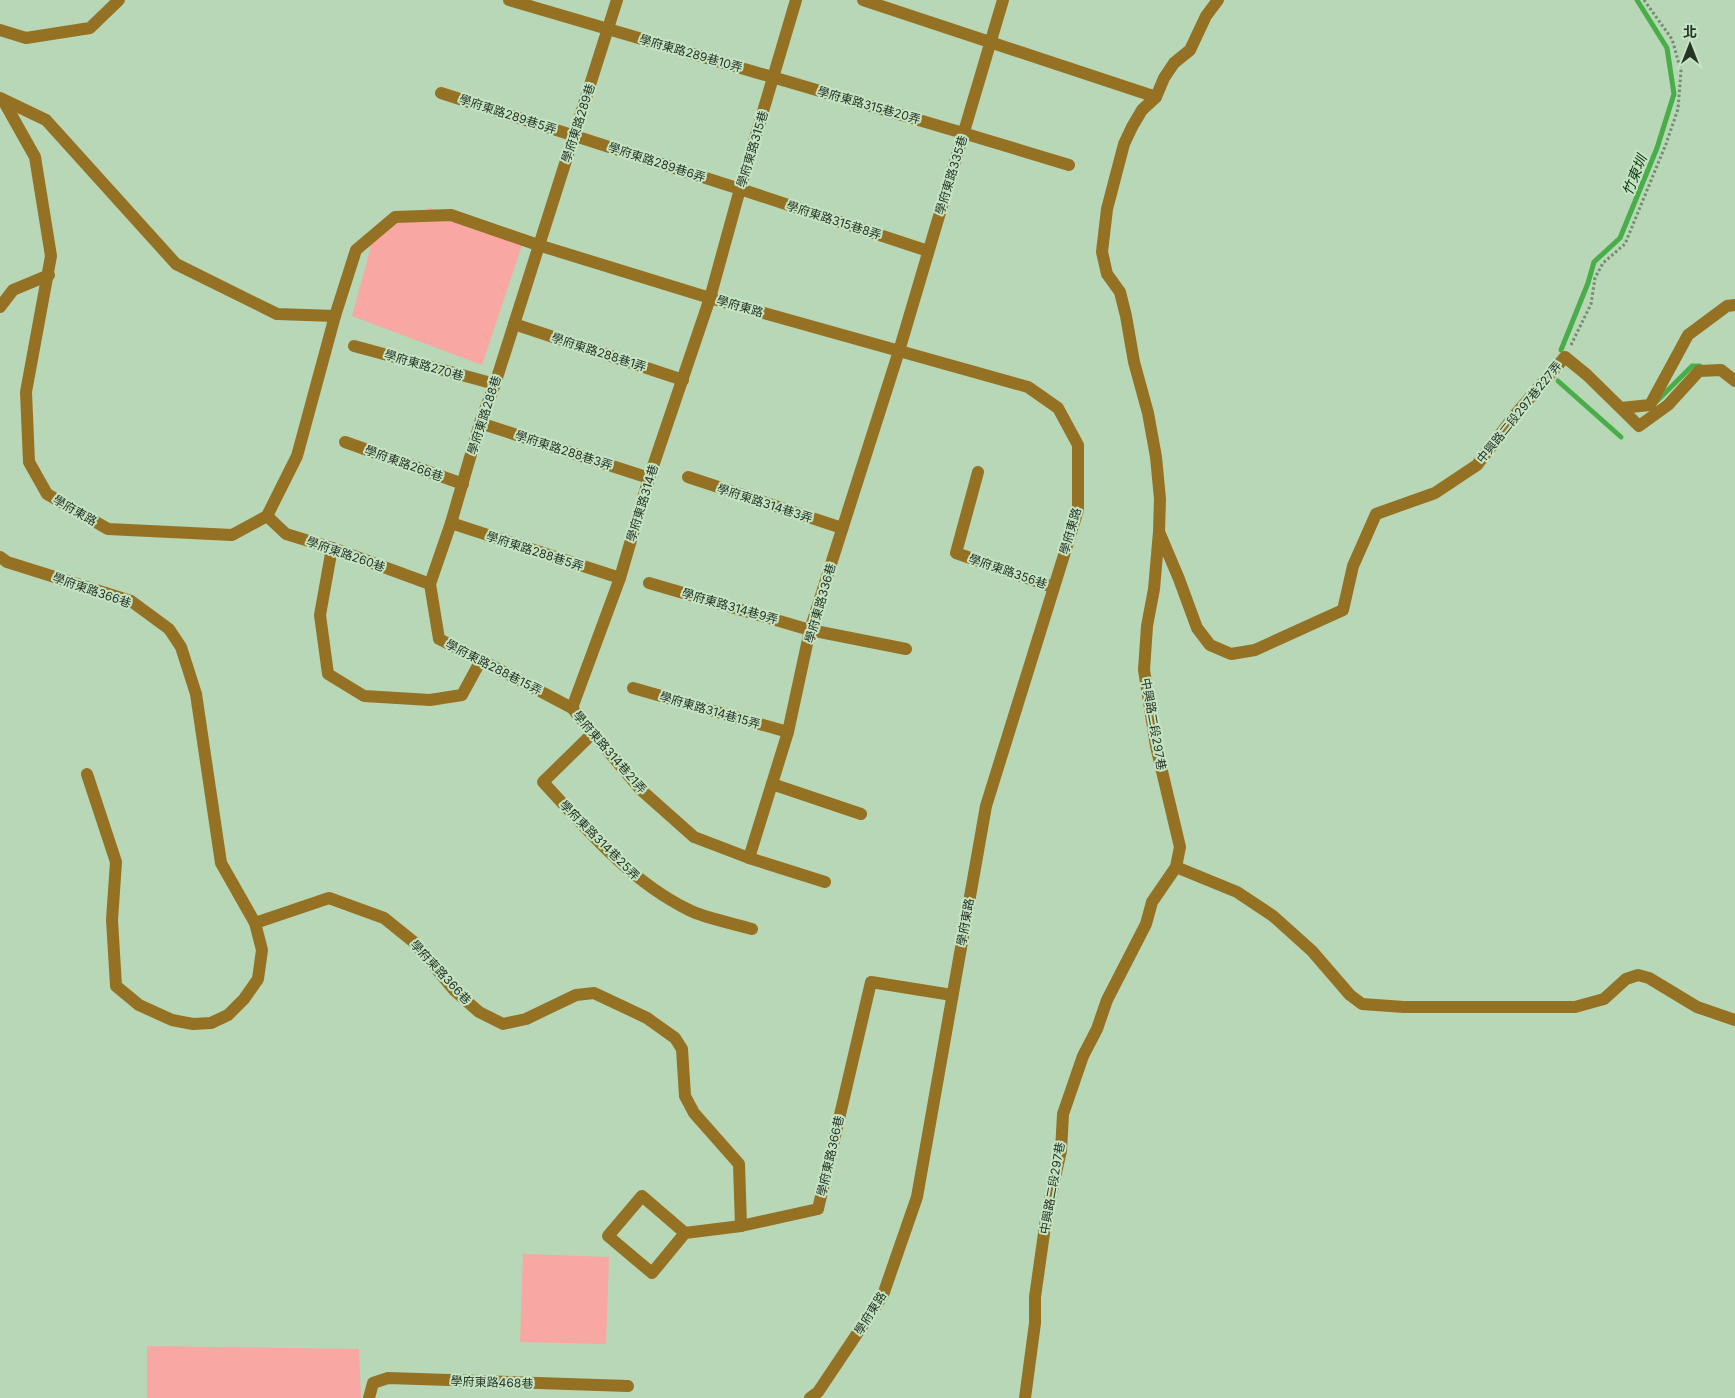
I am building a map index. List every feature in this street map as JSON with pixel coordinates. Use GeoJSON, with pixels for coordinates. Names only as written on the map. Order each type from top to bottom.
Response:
{"type":"FeatureCollection","features":[{"type":"Feature","properties":{"kind":"street"},"geometry":{"type":"LineString","coordinates":[[0,30],[26,38],[90,28],[119,0]]}},
{"type":"Feature","properties":{"kind":"street","name":"學府東路289巷10弄"},"geometry":{"type":"LineString","coordinates":[[509,0],[774,77]]}},
{"type":"Feature","properties":{"kind":"street","name":"學府東路289巷"},"geometry":{"type":"LineString","coordinates":[[538,245],[617,0]]}},
{"type":"Feature","properties":{"kind":"street","name":"學府東路315巷"},"geometry":{"type":"LineString","coordinates":[[710,298],[796,0]]}},
{"type":"Feature","properties":{"kind":"street"},"geometry":{"type":"LineString","coordinates":[[863,0],[1156,97]]}},
{"type":"Feature","properties":{"kind":"street","name":"學府東路335巷"},"geometry":{"type":"LineString","coordinates":[[899,351],[1004,0]]}},
{"type":"Feature","properties":{"kind":"street","name":"中興路二段297巷"},"geometry":{"type":"LineString","coordinates":[[1025,1398],[1026,1378],[1035,1323],[1035,1297],[1047,1212],[1061,1151],[1063,1114],[1083,1056],[1097,1029],[1107,1000],[1146,924],[1152,902],[1176,867],[1180,848],[1156,746],[1144,670],[1147,626],[1154,589],[1159,532],[1160,499],[1156,457],[1148,413],[1138,379],[1120,292],[1107,274],[1102,252],[1107,209],[1124,144],[1142,110],[1156,97],[1164,78],[1174,63],[1190,50],[1206,16],[1218,0]]}},
{"type":"Feature","properties":{"kind":"street","name":"學府東路315巷20弄"},"geometry":{"type":"LineString","coordinates":[[774,77],[1069,165]]}},
{"type":"Feature","properties":{"kind":"street","name":"學府東路289巷5弄"},"geometry":{"type":"LineString","coordinates":[[441,93],[574,136]]}},
{"type":"Feature","properties":{"kind":"street","name":"學府東路"},"geometry":{"type":"LineString","coordinates":[[1,99],[35,158],[51,256],[26,392],[29,462],[47,494],[108,529],[232,535],[267,516],[297,456],[335,316],[356,250],[395,217],[451,215],[538,245],[710,298],[1028,387],[1058,408],[1078,445],[1078,510],[986,806],[917,1197],[884,1295],[818,1392],[810,1398]]}},
{"type":"Feature","properties":{"kind":"street","name":"學府東路"},"geometry":{"type":"LineString","coordinates":[[1,99],[46,120],[176,264],[277,314],[335,316]]}},
{"type":"Feature","properties":{"kind":"street","name":"學府東路289巷6弄"},"geometry":{"type":"LineString","coordinates":[[574,136],[740,189]]}},
{"type":"Feature","properties":{"kind":"street","name":"學府東路315巷8弄"},"geometry":{"type":"LineString","coordinates":[[740,189],[928,251]]}},
{"type":"Feature","properties":{"kind":"street","name":"學府東路288巷"},"geometry":{"type":"LineString","coordinates":[[430,584],[538,245]]}},
{"type":"Feature","properties":{"kind":"street"},"geometry":{"type":"LineString","coordinates":[[0,307],[13,290],[49,275]]}},
{"type":"Feature","properties":{"kind":"street","name":"學府東路314巷"},"geometry":{"type":"LineString","coordinates":[[572,708],[620,578],[649,478],[684,380],[710,298]]}},
{"type":"Feature","properties":{"kind":"street"},"geometry":{"type":"LineString","coordinates":[[1621,408],[1650,405],[1688,335],[1726,306],[1735,305]]}},
{"type":"Feature","properties":{"kind":"street","name":"學府東路288巷1弄"},"geometry":{"type":"LineString","coordinates":[[514,324],[684,380]]}},
{"type":"Feature","properties":{"kind":"street","name":"學府東路270巷"},"geometry":{"type":"LineString","coordinates":[[354,346],[494,384]]}},
{"type":"Feature","properties":{"kind":"street","name":"學府東路336巷"},"geometry":{"type":"LineString","coordinates":[[749,858],[788,732],[810,630],[899,351]]}},
{"type":"Feature","properties":{"kind":"street"},"geometry":{"type":"LineString","coordinates":[[1565,356],[1639,426],[1668,405],[1699,371],[1721,370],[1735,381]]}},
{"type":"Feature","properties":{"kind":"street","name":"中興路二段297巷227弄"},"geometry":{"type":"LineString","coordinates":[[1159,532],[1197,628],[1210,645],[1231,654],[1255,650],[1343,610],[1353,566],[1376,514],[1435,494],[1477,465],[1515,415],[1565,356]]}},
{"type":"Feature","properties":{"kind":"street","name":"學府東路288巷3弄"},"geometry":{"type":"LineString","coordinates":[[480,423],[649,478]]}},
{"type":"Feature","properties":{"kind":"street","name":"學府東路266巷"},"geometry":{"type":"LineString","coordinates":[[345,442],[463,484]]}},
{"type":"Feature","properties":{"kind":"street","name":"學府東路356巷"},"geometry":{"type":"LineString","coordinates":[[978,472],[956,553],[1053,587]]}},
{"type":"Feature","properties":{"kind":"street","name":"學府東路314巷3弄"},"geometry":{"type":"LineString","coordinates":[[688,477],[842,528]]}},
{"type":"Feature","properties":{"kind":"street","name":"學府東路260巷"},"geometry":{"type":"LineString","coordinates":[[267,516],[286,534],[332,548],[430,584]]}},
{"type":"Feature","properties":{"kind":"street","name":"學府東路288巷5弄"},"geometry":{"type":"LineString","coordinates":[[451,523],[620,578]]}},
{"type":"Feature","properties":{"kind":"street"},"geometry":{"type":"LineString","coordinates":[[332,548],[320,615],[328,674],[364,696],[430,700],[462,695],[481,660]]}},
{"type":"Feature","properties":{"kind":"street","name":"學府東路366巷"},"geometry":{"type":"LineString","coordinates":[[0,557],[7,562],[131,600],[170,629],[181,647],[196,694],[221,863],[255,923],[262,950],[258,980],[244,999],[228,1015],[211,1023],[193,1024],[172,1020],[139,1005],[116,986],[112,920],[116,862],[87,774]]}},
{"type":"Feature","properties":{"kind":"street","name":"學府東路314巷9弄"},"geometry":{"type":"LineString","coordinates":[[649,583],[810,630],[906,649]]}},
{"type":"Feature","properties":{"kind":"street","name":"學府東路288巷15弄"},"geometry":{"type":"LineString","coordinates":[[430,584],[439,639],[572,708]]}},
{"type":"Feature","properties":{"kind":"street","name":"學府東路314巷15弄"},"geometry":{"type":"LineString","coordinates":[[633,688],[788,732]]}},
{"type":"Feature","properties":{"kind":"street","name":"學府東路314巷21弄"},"geometry":{"type":"LineString","coordinates":[[572,708],[640,789],[694,837],[749,858],[825,882]]}},
{"type":"Feature","properties":{"kind":"street","name":"學府東路314巷25弄"},"geometry":{"type":"LineString","coordinates":[[593,733],[543,782],[590,834],[644,883],[691,911],[752,929]]}},
{"type":"Feature","properties":{"kind":"street"},"geometry":{"type":"LineString","coordinates":[[772,784],[861,814]]}},
{"type":"Feature","properties":{"kind":"street"},"geometry":{"type":"LineString","coordinates":[[1176,867],[1238,892],[1273,916],[1312,951],[1350,995],[1362,1004],[1404,1007],[1575,1007],[1604,999],[1626,980],[1638,975],[1650,978],[1697,1007],[1735,1020]]}},
{"type":"Feature","properties":{"kind":"street","name":"學府東路366巷"},"geometry":{"type":"LineString","coordinates":[[255,923],[329,898],[384,918],[415,943],[454,990],[473,1007],[503,1024],[526,1019],[576,995],[594,992],[647,1018],[676,1038],[682,1049],[685,1096],[694,1113],[739,1164],[741,1226],[818,1209],[871,982],[952,995]]}},
{"type":"Feature","properties":{"kind":"street"},"geometry":{"type":"LineString","coordinates":[[685,1233],[642,1196],[608,1236],[652,1273],[685,1233],[741,1226]]}},
{"type":"Feature","properties":{"kind":"street","name":"學府東路468巷"},"geometry":{"type":"LineString","coordinates":[[369,1398],[373,1383],[388,1378],[628,1386]]}},
{"type":"Feature","properties":{"kind":"path"},"geometry":{"type":"LineString","coordinates":[[1565,356],[1591,304],[1595,278],[1603,263],[1625,244],[1666,144],[1678,109],[1681,71],[1672,39],[1651,13],[1644,0]]}},
{"type":"Feature","properties":{"kind":"shaded area"},"geometry":{"type":"Polygon","coordinates":[[[430,208],[524,239],[482,365],[352,316],[375,232],[430,208]]]}},
{"type":"Feature","properties":{"kind":"shaded area"},"geometry":{"type":"Polygon","coordinates":[[[523,1254],[609,1257],[606,1344],[520,1342],[523,1254]]]}},
{"type":"Feature","properties":{"kind":"shaded area"},"geometry":{"type":"Polygon","coordinates":[[[147,1346],[359,1349],[361,1398],[147,1398],[147,1346]]]}},
{"type":"Feature","properties":{"kind":"waterway","name":"竹東圳"},"geometry":{"type":"LineString","coordinates":[[1561,350],[1588,283],[1594,262],[1620,238],[1657,148],[1674,94],[1667,48],[1637,0]]}},
{"type":"Feature","properties":{"kind":"waterway","name":"竹東圳"},"geometry":{"type":"LineString","coordinates":[[1657,401],[1692,366],[1700,366]]}},
{"type":"Feature","properties":{"kind":"waterway","name":"竹東圳"},"geometry":{"type":"LineString","coordinates":[[1558,381],[1621,437]]}}]}
